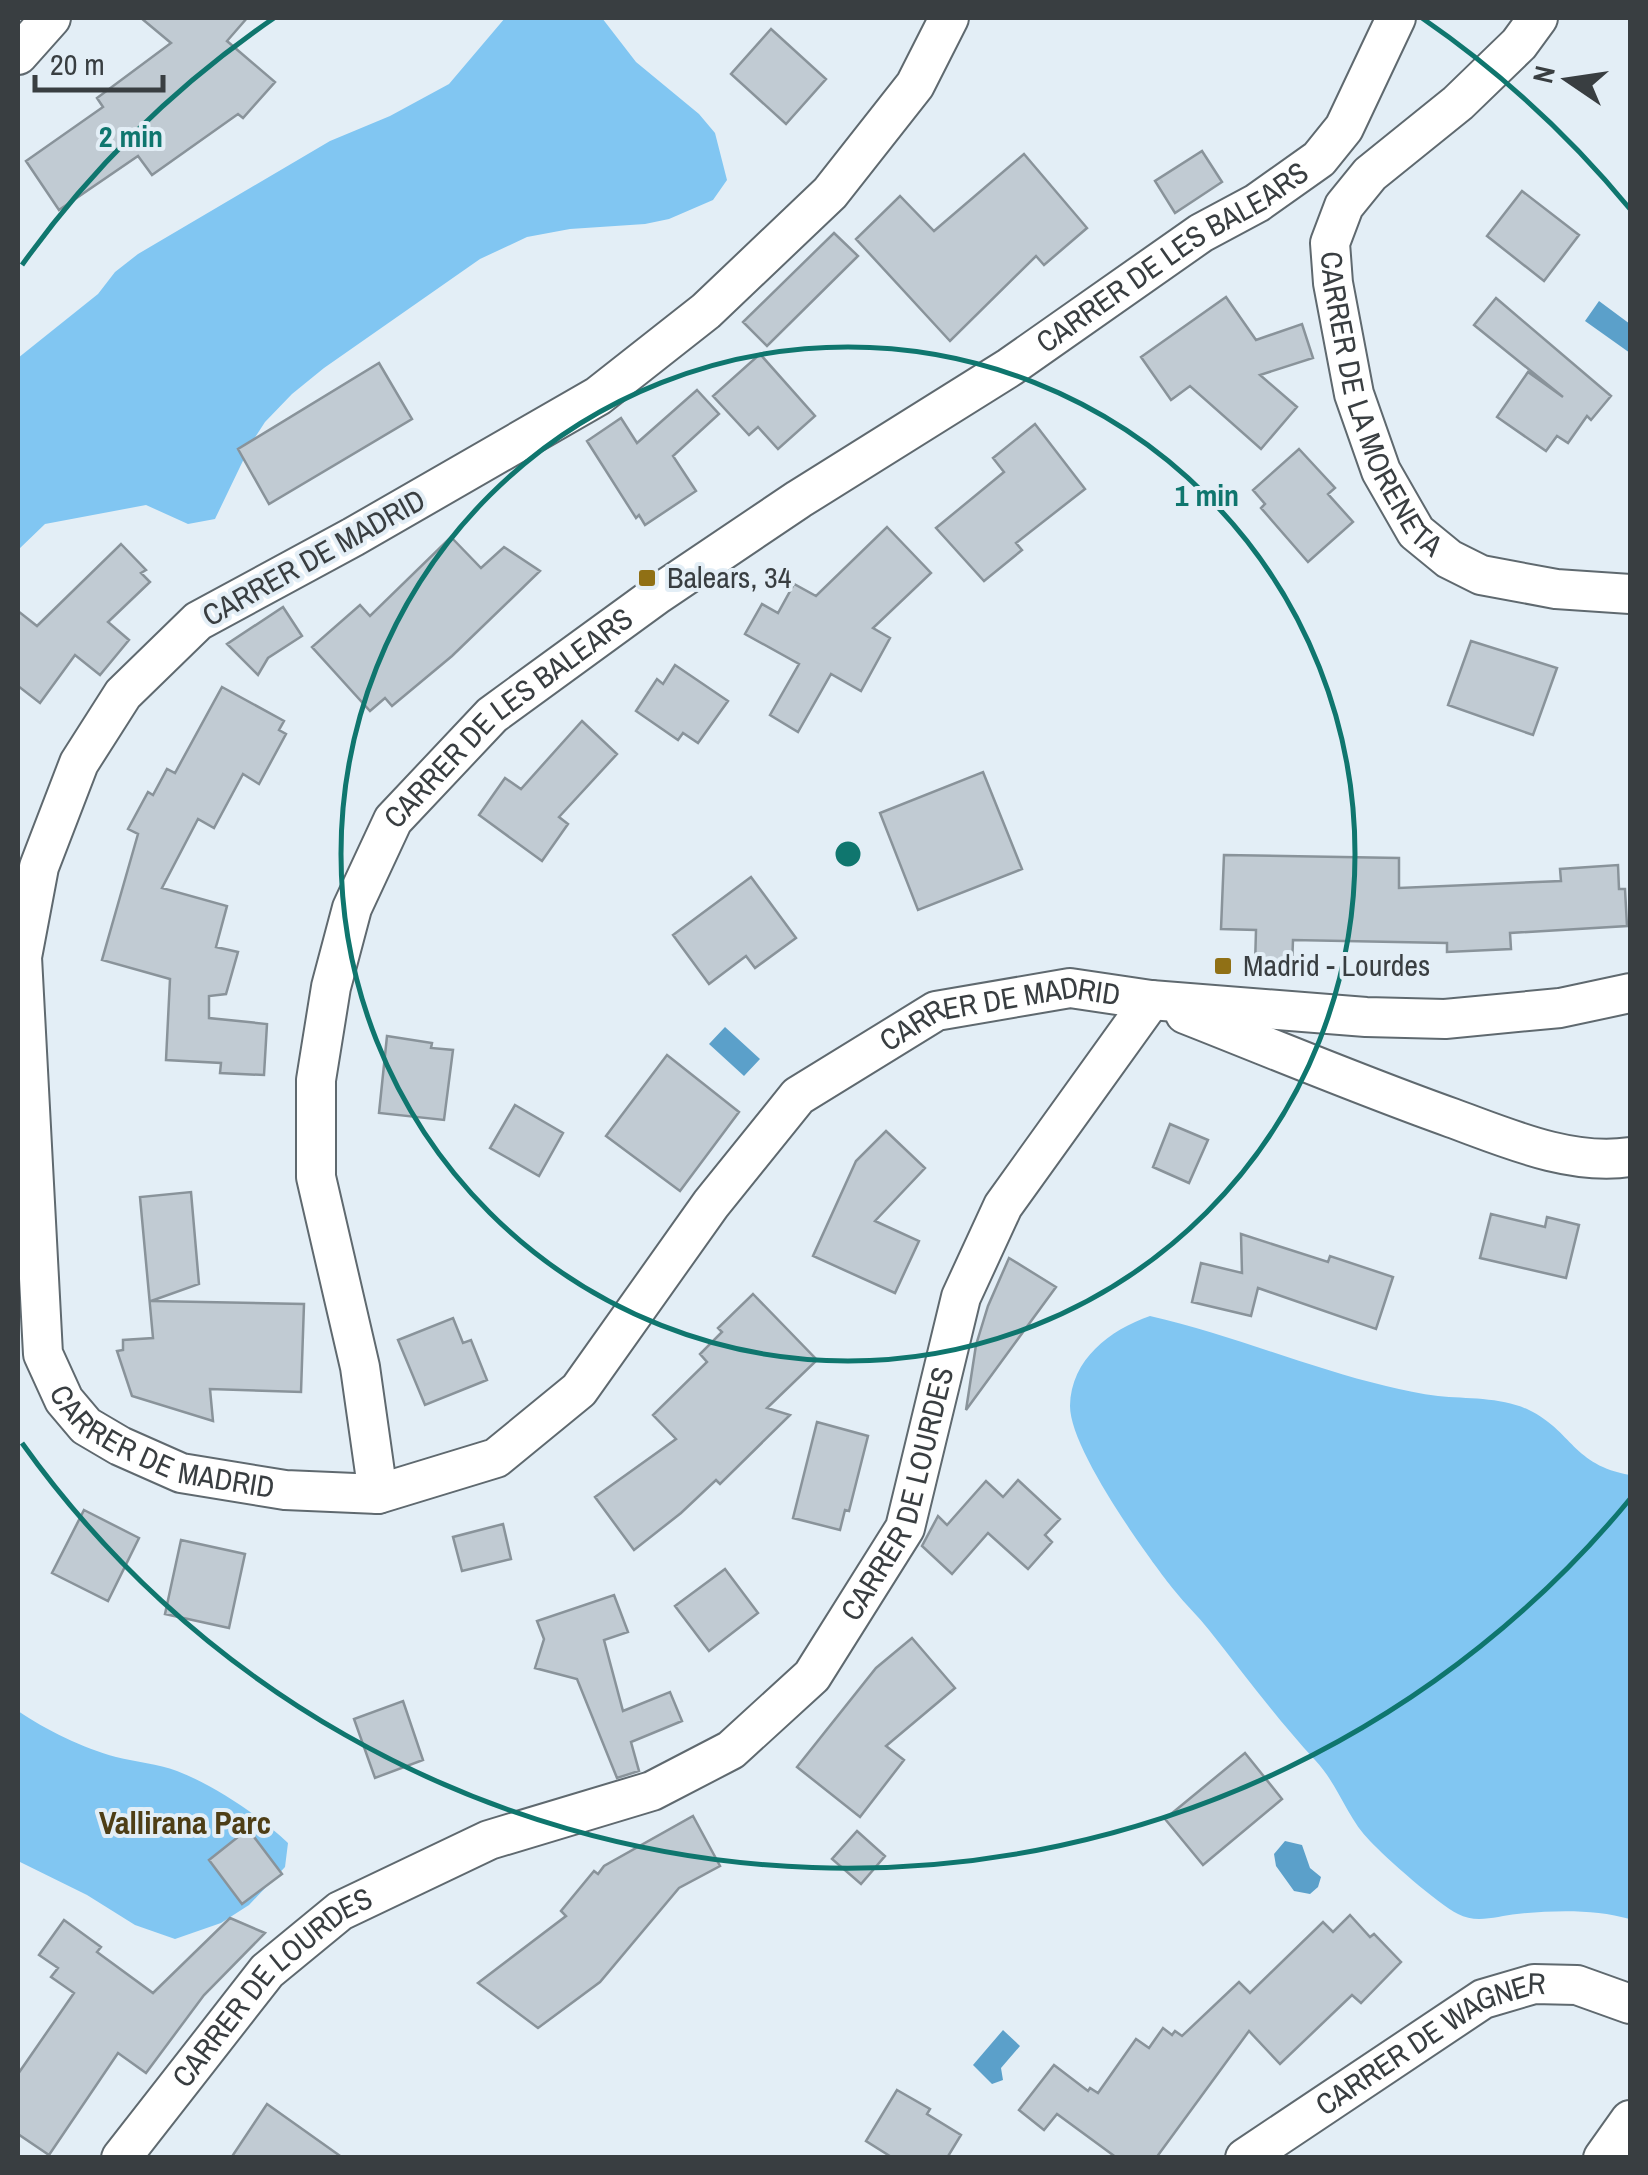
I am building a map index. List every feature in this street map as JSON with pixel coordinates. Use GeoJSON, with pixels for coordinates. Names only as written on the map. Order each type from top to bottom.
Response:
{"type":"FeatureCollection","features":[{"type":"Feature","properties":{"kind":"street"},"geometry":{"type":"LineString","coordinates":[[18,54],[51,18]]}},
{"type":"Feature","properties":{"kind":"street","name":"CARRER DE MADRID"},"geometry":{"type":"LineString","coordinates":[[948,18],[915,84],[830,193],[706,311],[598,396],[354,537],[198,621],[123,694],[72,780],[39,866],[22,957],[43,1354],[64,1400],[86,1426],[120,1446],[182,1473],[285,1490],[378,1494],[496,1458],[578,1390],[711,1204],[798,1096],[936,1011],[1070,988],[1151,1000],[1366,1017],[1445,1019],[1560,1008],[1630,993]]}},
{"type":"Feature","properties":{"kind":"street","name":"CARRER DE LES BALEARS"},"geometry":{"type":"LineString","coordinates":[[378,1494],[360,1367],[316,1177],[316,1080],[331,987],[352,908],[393,820],[492,715],[658,594],[799,499],[1010,367],[1201,233],[1257,203],[1319,159],[1344,128],[1396,18]]}},
{"type":"Feature","properties":{"kind":"street","name":"CARRER DE LA MORENETA"},"geometry":{"type":"LineString","coordinates":[[1538,18],[1520,44],[1458,103],[1370,174],[1344,206],[1330,244],[1333,284],[1354,394],[1380,471],[1416,532],[1449,558],[1481,574],[1556,589],[1630,594]]}},
{"type":"Feature","properties":{"kind":"street"},"geometry":{"type":"LineString","coordinates":[[1303,170],[1344,206]]}},
{"type":"Feature","properties":{"kind":"street"},"geometry":{"type":"LineString","coordinates":[[1151,1000],[1408,1102],[1537,1148],[1611,1160],[1630,1157]]}},
{"type":"Feature","properties":{"kind":"street","name":"CARRER DE LOURDES"},"geometry":{"type":"LineString","coordinates":[[121,2158],[268,1970],[340,1911],[489,1840],[652,1790],[731,1750],[812,1676],[904,1528],[961,1297],[1003,1206],[1151,1000]]}},
{"type":"Feature","properties":{"kind":"street","name":"CARRER DE WAGNER"},"geometry":{"type":"LineString","coordinates":[[1246,2158],[1483,1999],[1534,1984],[1577,1985],[1630,2004]]}},
{"type":"Feature","properties":{"kind":"street"},"geometry":{"type":"LineString","coordinates":[[1603,2158],[1630,2120]]}},
{"type":"Feature","properties":{"kind":"shaded area"},"geometry":{"type":"Polygon","coordinates":[[[505,18],[602,18],[636,62],[699,114],[715,133],[727,180],[713,200],[669,219],[645,224],[570,229],[527,237],[480,259],[292,394],[252,442],[215,519],[188,524],[146,505],[45,524],[18,550],[18,358],[98,294],[115,272],[138,254],[330,141],[390,116],[449,84],[505,18]]]}},
{"type":"Feature","properties":{"kind":"shaded area"},"geometry":{"type":"Polygon","coordinates":[[[1599,301],[1630,324],[1630,353],[1585,321],[1599,301]]]}},
{"type":"Feature","properties":{"kind":"shaded area"},"geometry":{"type":"Polygon","coordinates":[[[725,1027],[760,1059],[744,1076],[709,1044],[725,1027]]]}},
{"type":"Feature","properties":{"kind":"shaded area"},"geometry":{"type":"Polygon","coordinates":[[[1150,1316],[1386,1386],[1519,1406],[1543,1418],[1596,1464],[1630,1475],[1630,1919],[1574,1911],[1465,1917],[1426,1891],[1362,1832],[1323,1769],[1146,1553],[1082,1448],[1070,1406],[1077,1374],[1107,1338],[1150,1316]]]}},
{"type":"Feature","properties":{"kind":"shaded area"},"geometry":{"type":"Polygon","coordinates":[[[18,1711],[91,1749],[177,1771],[221,1793],[288,1843],[285,1867],[249,1905],[221,1923],[175,1939],[135,1925],[87,1895],[18,1861],[18,1711]]]}},
{"type":"Feature","properties":{"kind":"shaded area"},"geometry":{"type":"Polygon","coordinates":[[[1285,1841],[1302,1845],[1310,1868],[1321,1877],[1310,1894],[1294,1891],[1276,1866],[1274,1854],[1285,1841]]]}},
{"type":"Feature","properties":{"kind":"shaded area"},"geometry":{"type":"Polygon","coordinates":[[[1003,2030],[1020,2046],[1001,2068],[1003,2080],[992,2084],[973,2065],[1003,2030]]]}},
{"type":"Feature","properties":{"kind":"building"},"geometry":{"type":"Polygon","coordinates":[[[141,18],[247,18],[227,41],[275,82],[243,118],[238,114],[152,175],[138,156],[59,210],[26,161],[103,107],[97,98],[171,43],[141,18]]]}},
{"type":"Feature","properties":{"kind":"building"},"geometry":{"type":"Polygon","coordinates":[[[771,29],[826,79],[786,124],[731,74],[771,29]]]}},
{"type":"Feature","properties":{"kind":"building"},"geometry":{"type":"Polygon","coordinates":[[[1202,151],[1222,182],[1175,213],[1155,181],[1202,151]]]}},
{"type":"Feature","properties":{"kind":"building"},"geometry":{"type":"Polygon","coordinates":[[[1024,154],[1087,228],[1044,265],[1036,256],[950,341],[856,239],[900,196],[934,231],[1024,154]]]}},
{"type":"Feature","properties":{"kind":"building"},"geometry":{"type":"Polygon","coordinates":[[[1522,191],[1579,235],[1544,281],[1487,236],[1522,191]]]}},
{"type":"Feature","properties":{"kind":"building"},"geometry":{"type":"Polygon","coordinates":[[[834,233],[858,256],[767,346],[743,322],[834,233]]]}},
{"type":"Feature","properties":{"kind":"building"},"geometry":{"type":"Polygon","coordinates":[[[1226,297],[1256,340],[1302,324],[1313,358],[1260,375],[1297,407],[1261,449],[1190,386],[1171,400],[1141,357],[1226,297]]]}},
{"type":"Feature","properties":{"kind":"building"},"geometry":{"type":"Polygon","coordinates":[[[1496,298],[1611,396],[1591,420],[1587,416],[1568,443],[1557,436],[1546,451],[1497,417],[1528,372],[1563,397],[1474,325],[1496,298]]]}},
{"type":"Feature","properties":{"kind":"building"},"geometry":{"type":"Polygon","coordinates":[[[760,354],[815,416],[778,449],[758,427],[749,435],[713,396],[760,354]]]}},
{"type":"Feature","properties":{"kind":"building"},"geometry":{"type":"Polygon","coordinates":[[[379,363],[412,419],[269,504],[238,449],[379,363]]]}},
{"type":"Feature","properties":{"kind":"building"},"geometry":{"type":"Polygon","coordinates":[[[697,390],[719,414],[673,456],[696,491],[645,525],[639,515],[636,518],[587,441],[621,418],[637,443],[697,390]]]}},
{"type":"Feature","properties":{"kind":"building"},"geometry":{"type":"Polygon","coordinates":[[[1035,424],[1085,489],[1016,543],[1022,550],[984,581],[936,528],[1004,472],[993,458],[1035,424]]]}},
{"type":"Feature","properties":{"kind":"building"},"geometry":{"type":"Polygon","coordinates":[[[1299,449],[1335,488],[1328,494],[1353,522],[1308,562],[1261,508],[1265,504],[1253,490],[1299,449]]]}},
{"type":"Feature","properties":{"kind":"building"},"geometry":{"type":"Polygon","coordinates":[[[887,527],[931,573],[873,628],[890,638],[861,691],[831,674],[798,732],[770,715],[799,664],[745,634],[762,604],[778,613],[794,584],[816,596],[887,527]]]}},
{"type":"Feature","properties":{"kind":"building"},"geometry":{"type":"Polygon","coordinates":[[[451,537],[481,568],[504,547],[540,571],[452,656],[392,706],[385,698],[370,711],[312,647],[360,605],[370,616],[451,537]]]}},
{"type":"Feature","properties":{"kind":"building"},"geometry":{"type":"Polygon","coordinates":[[[121,544],[146,570],[141,573],[150,582],[108,622],[129,640],[100,675],[75,655],[40,703],[18,686],[18,611],[37,626],[121,544]]]}},
{"type":"Feature","properties":{"kind":"building"},"geometry":{"type":"Polygon","coordinates":[[[283,607],[302,636],[268,658],[258,675],[227,644],[283,607]]]}},
{"type":"Feature","properties":{"kind":"building"},"geometry":{"type":"Polygon","coordinates":[[[1471,641],[1557,668],[1533,735],[1448,705],[1471,641]]]}},
{"type":"Feature","properties":{"kind":"building"},"geometry":{"type":"Polygon","coordinates":[[[675,665],[728,701],[698,743],[683,733],[678,740],[636,711],[657,679],[663,684],[675,665]]]}},
{"type":"Feature","properties":{"kind":"building"},"geometry":{"type":"Polygon","coordinates":[[[222,687],[284,721],[279,730],[286,734],[259,784],[243,774],[214,828],[198,819],[162,888],[227,906],[216,947],[238,952],[226,994],[209,996],[209,1018],[267,1024],[264,1075],[220,1073],[221,1063],[166,1060],[170,979],[102,960],[138,834],[128,829],[148,792],[153,795],[167,769],[175,773],[222,687]]]}},
{"type":"Feature","properties":{"kind":"building"},"geometry":{"type":"Polygon","coordinates":[[[582,721],[617,754],[559,817],[568,824],[542,861],[479,815],[505,778],[521,789],[582,721]]]}},
{"type":"Feature","properties":{"kind":"building"},"geometry":{"type":"Polygon","coordinates":[[[983,772],[1022,869],[918,910],[880,813],[983,772]]]}},
{"type":"Feature","properties":{"kind":"building"},"geometry":{"type":"Polygon","coordinates":[[[1224,855],[1399,858],[1399,888],[1561,881],[1560,869],[1618,865],[1619,889],[1625,889],[1627,926],[1510,933],[1511,949],[1447,952],[1447,943],[1293,940],[1292,967],[1255,966],[1256,930],[1221,929],[1224,855]]]}},
{"type":"Feature","properties":{"kind":"building"},"geometry":{"type":"Polygon","coordinates":[[[751,877],[796,938],[755,968],[746,956],[709,984],[673,935],[751,877]]]}},
{"type":"Feature","properties":{"kind":"building"},"geometry":{"type":"Polygon","coordinates":[[[387,1036],[453,1050],[444,1120],[379,1113],[387,1036]]]}},
{"type":"Feature","properties":{"kind":"building"},"geometry":{"type":"Polygon","coordinates":[[[667,1055],[739,1112],[680,1191],[606,1136],[667,1055]]]}},
{"type":"Feature","properties":{"kind":"building"},"geometry":{"type":"Polygon","coordinates":[[[515,1105],[563,1133],[539,1176],[490,1148],[515,1105]]]}},
{"type":"Feature","properties":{"kind":"building"},"geometry":{"type":"Polygon","coordinates":[[[1170,1124],[1208,1140],[1189,1183],[1153,1167],[1170,1124]]]}},
{"type":"Feature","properties":{"kind":"building"},"geometry":{"type":"Polygon","coordinates":[[[886,1131],[925,1168],[875,1221],[919,1241],[895,1293],[813,1256],[856,1161],[886,1131]]]}},
{"type":"Feature","properties":{"kind":"building"},"geometry":{"type":"Polygon","coordinates":[[[191,1192],[199,1284],[151,1301],[304,1304],[301,1392],[210,1389],[213,1421],[132,1396],[117,1351],[123,1350],[123,1340],[153,1338],[140,1197],[191,1192]]]}},
{"type":"Feature","properties":{"kind":"building"},"geometry":{"type":"Polygon","coordinates":[[[1491,1214],[1545,1227],[1547,1217],[1579,1225],[1566,1278],[1480,1258],[1491,1214]]]}},
{"type":"Feature","properties":{"kind":"building"},"geometry":{"type":"Polygon","coordinates":[[[1241,1234],[1328,1262],[1330,1256],[1393,1277],[1376,1329],[1258,1288],[1251,1316],[1192,1302],[1201,1263],[1242,1273],[1241,1234]]]}},
{"type":"Feature","properties":{"kind":"building"},"geometry":{"type":"Polygon","coordinates":[[[1009,1258],[1056,1287],[966,1410],[976,1345],[1009,1258]]]}},
{"type":"Feature","properties":{"kind":"building"},"geometry":{"type":"Polygon","coordinates":[[[753,1294],[817,1360],[767,1408],[790,1415],[720,1484],[716,1480],[634,1550],[595,1497],[676,1439],[653,1415],[707,1362],[700,1354],[722,1332],[718,1328],[753,1294]]]}},
{"type":"Feature","properties":{"kind":"building"},"geometry":{"type":"Polygon","coordinates":[[[453,1318],[463,1343],[471,1340],[487,1380],[425,1405],[398,1340],[453,1318]]]}},
{"type":"Feature","properties":{"kind":"building"},"geometry":{"type":"Polygon","coordinates":[[[817,1422],[868,1436],[849,1511],[845,1510],[840,1530],[793,1518],[817,1422]]]}},
{"type":"Feature","properties":{"kind":"building"},"geometry":{"type":"Polygon","coordinates":[[[1018,1480],[1060,1519],[1045,1535],[1052,1542],[1028,1569],[988,1533],[952,1574],[922,1546],[938,1516],[947,1525],[986,1481],[1003,1497],[1018,1480]]]}},
{"type":"Feature","properties":{"kind":"building"},"geometry":{"type":"Polygon","coordinates":[[[84,1510],[139,1538],[108,1601],[52,1573],[84,1510]]]}},
{"type":"Feature","properties":{"kind":"building"},"geometry":{"type":"Polygon","coordinates":[[[503,1524],[511,1559],[462,1571],[453,1537],[503,1524]]]}},
{"type":"Feature","properties":{"kind":"building"},"geometry":{"type":"Polygon","coordinates":[[[181,1540],[245,1554],[229,1628],[165,1614],[181,1540]]]}},
{"type":"Feature","properties":{"kind":"building"},"geometry":{"type":"Polygon","coordinates":[[[725,1569],[758,1613],[709,1651],[675,1606],[725,1569]]]}},
{"type":"Feature","properties":{"kind":"building"},"geometry":{"type":"Polygon","coordinates":[[[614,1595],[628,1632],[604,1640],[623,1711],[670,1692],[682,1721],[631,1742],[639,1771],[617,1778],[577,1679],[535,1668],[544,1639],[537,1621],[614,1595]]]}},
{"type":"Feature","properties":{"kind":"building"},"geometry":{"type":"Polygon","coordinates":[[[912,1638],[955,1688],[886,1746],[904,1760],[860,1817],[797,1767],[876,1668],[912,1638]]]}},
{"type":"Feature","properties":{"kind":"building"},"geometry":{"type":"Polygon","coordinates":[[[403,1701],[423,1760],[375,1778],[354,1719],[403,1701]]]}},
{"type":"Feature","properties":{"kind":"building"},"geometry":{"type":"Polygon","coordinates":[[[1245,1753],[1282,1799],[1203,1865],[1165,1819],[1245,1753]]]}},
{"type":"Feature","properties":{"kind":"building"},"geometry":{"type":"Polygon","coordinates":[[[693,1816],[720,1866],[679,1888],[600,1982],[538,2028],[478,1983],[566,1916],[561,1911],[594,1871],[598,1874],[604,1866],[693,1816]]]}},
{"type":"Feature","properties":{"kind":"building"},"geometry":{"type":"Polygon","coordinates":[[[248,1829],[282,1874],[242,1904],[209,1860],[248,1829]]]}},
{"type":"Feature","properties":{"kind":"building"},"geometry":{"type":"Polygon","coordinates":[[[857,1831],[885,1856],[861,1884],[832,1859],[857,1831]]]}},
{"type":"Feature","properties":{"kind":"building"},"geometry":{"type":"Polygon","coordinates":[[[1350,1915],[1401,1962],[1361,2003],[1352,1995],[1280,2064],[1249,2031],[1156,2158],[1117,2158],[1057,2114],[1044,2130],[1019,2110],[1054,2065],[1088,2091],[1090,2088],[1098,2093],[1136,2039],[1149,2048],[1163,2028],[1182,2036],[1239,1982],[1250,1993],[1323,1922],[1333,1932],[1350,1915]]]}},
{"type":"Feature","properties":{"kind":"building"},"geometry":{"type":"Polygon","coordinates":[[[230,1918],[265,1933],[204,1995],[146,2073],[118,2053],[49,2155],[18,2134],[18,2074],[74,1993],[51,1977],[58,1968],[39,1955],[64,1920],[101,1947],[97,1952],[153,1993],[230,1918]]]}},
{"type":"Feature","properties":{"kind":"building"},"geometry":{"type":"Polygon","coordinates":[[[897,2090],[930,2109],[927,2114],[961,2135],[947,2158],[893,2158],[866,2141],[897,2090]]]}},
{"type":"Feature","properties":{"kind":"building"},"geometry":{"type":"Polygon","coordinates":[[[267,2104],[343,2158],[231,2158],[267,2104]]]}},
{"type":"Feature","properties":{"kind":"place","name":"Balears, 34"},"geometry":{"type":"Point","coordinates":[647,578]}},
{"type":"Feature","properties":{"kind":"place","name":"Madrid - Lourdes"},"geometry":{"type":"Point","coordinates":[1223,966]}},
{"type":"Feature","properties":{"kind":"district","name":"Vallirana Parc"},"geometry":{"type":"Point","coordinates":[185,1823]}}]}
